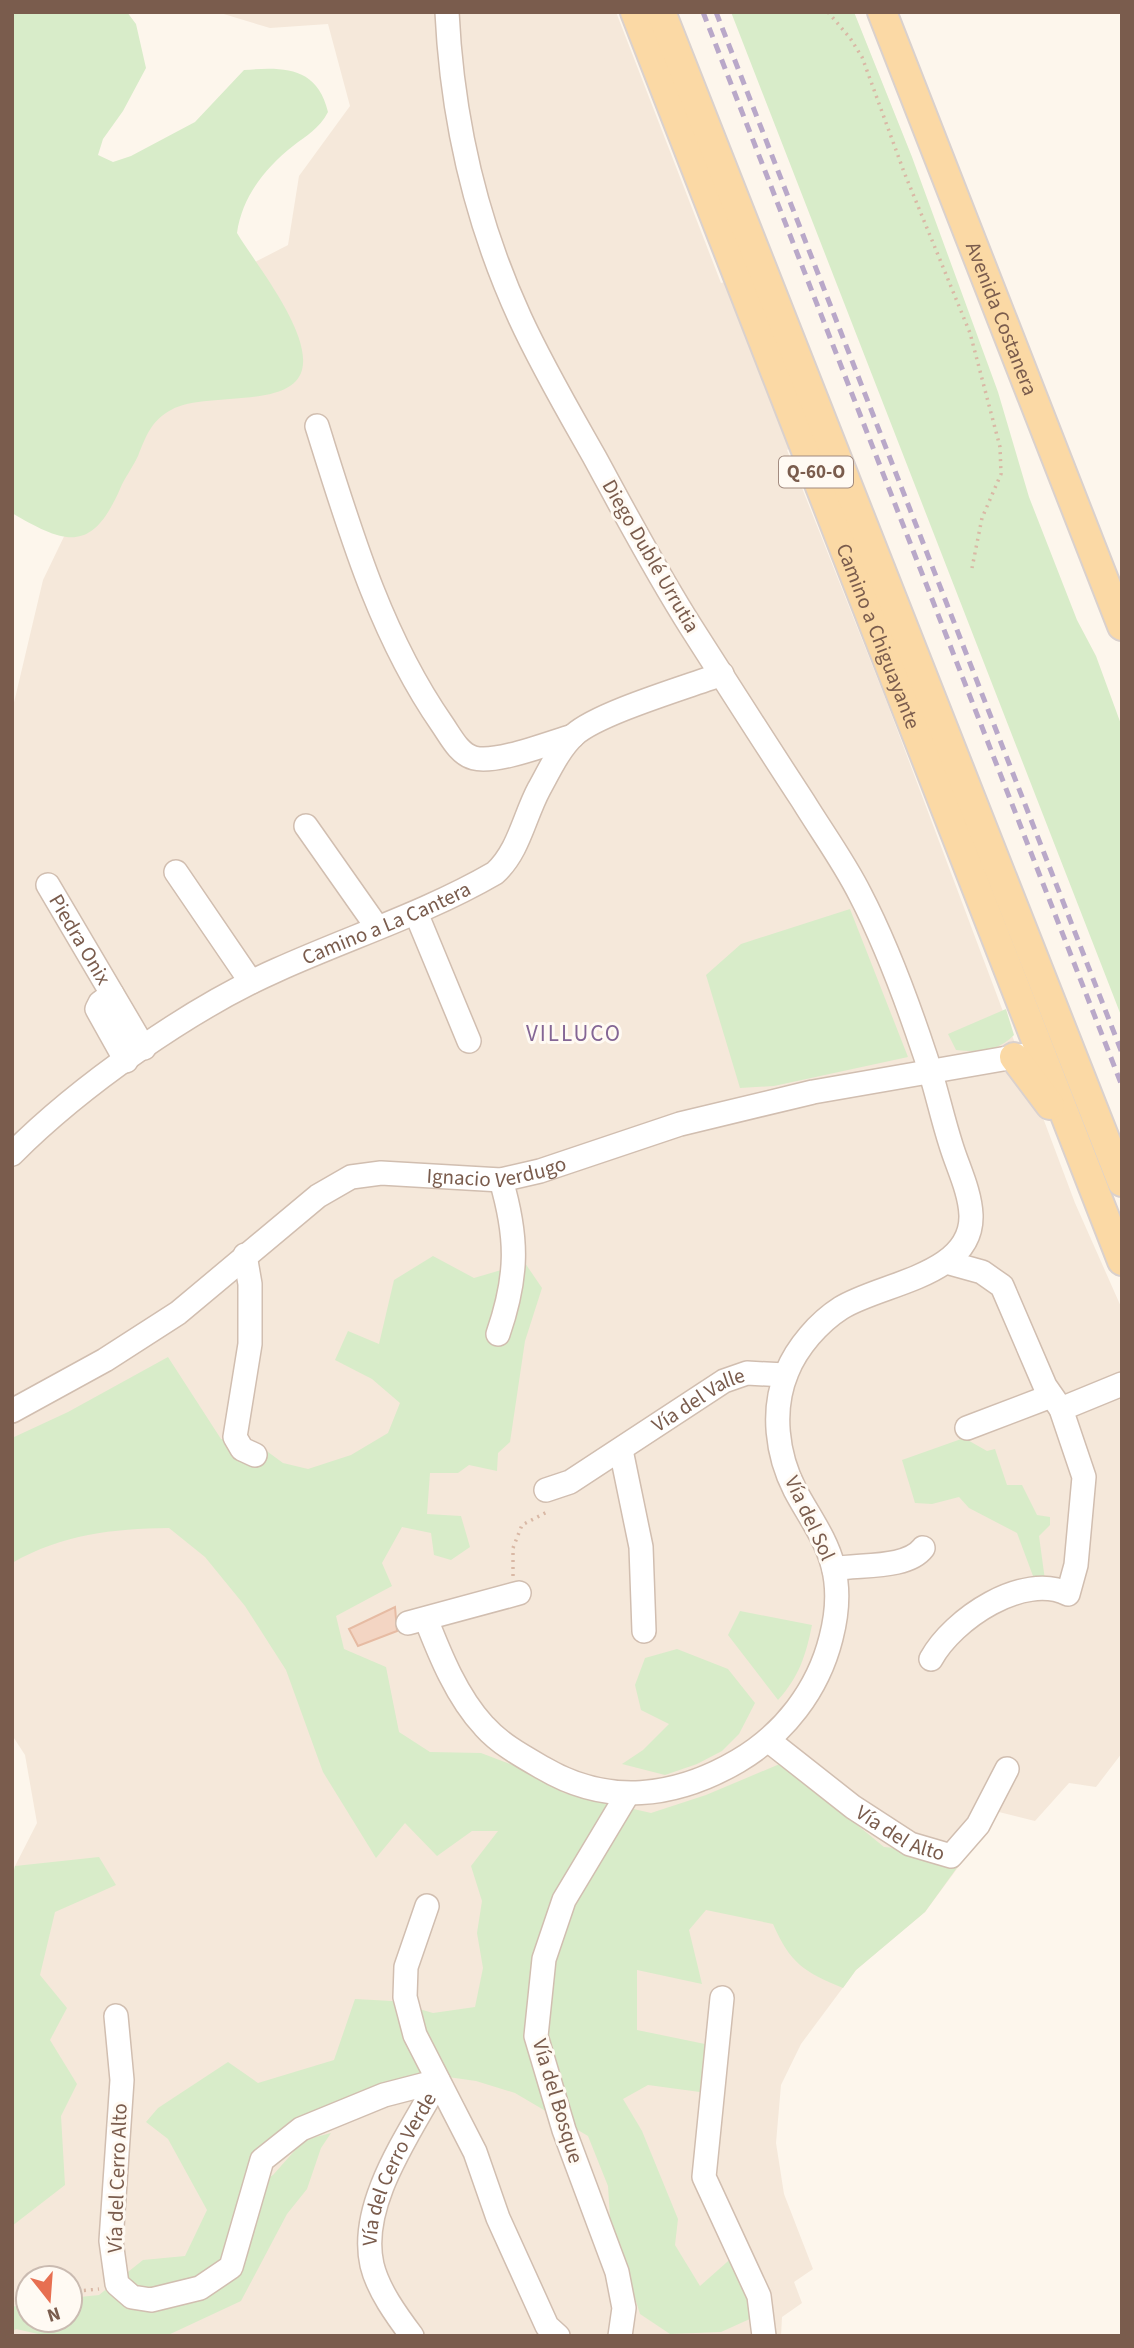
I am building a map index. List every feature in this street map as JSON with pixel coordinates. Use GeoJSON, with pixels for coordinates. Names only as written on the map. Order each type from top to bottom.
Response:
{"type":"FeatureCollection","features":[{"type":"Feature","properties":{"kind":"main road","name":"Camino a Chiguayante"},"geometry":{"type":"LineString","coordinates":[[635,12],[934,774],[1027,1055],[1076,1145],[1122,1261]]}},
{"type":"Feature","properties":{"kind":"main road","name":"Camino a Chiguayante"},"geometry":{"type":"LineString","coordinates":[[661,12],[1122,1182]]}},
{"type":"Feature","properties":{"kind":"main road","name":"Avenida Costanera"},"geometry":{"type":"LineString","coordinates":[[882,12],[1122,626]]}},
{"type":"Feature","properties":{"kind":"main road"},"geometry":{"type":"LineString","coordinates":[[1027,1055],[1051,1040],[1054,1010]]}},
{"type":"Feature","properties":{"kind":"main road"},"geometry":{"type":"LineString","coordinates":[[1027,1055],[1061,1055],[1077,1068]]}},
{"type":"Feature","properties":{"kind":"street","name":"Diego Dublé Urrutia"},"geometry":{"type":"LineString","coordinates":[[447,12],[451,72],[462,142],[506,285],[534,347],[644,549],[855,885],[899,983],[930,1070]]}},
{"type":"Feature","properties":{"kind":"street"},"geometry":{"type":"LineString","coordinates":[[317,425],[381,611],[423,694],[460,749],[474,758],[492,758],[573,736]]}},
{"type":"Feature","properties":{"kind":"street","name":"Camino a La Cantera"},"geometry":{"type":"LineString","coordinates":[[12,1154],[68,1104],[135,1055],[251,982],[471,888],[506,863],[535,797],[554,761],[573,736],[598,721],[722,674]]}},
{"type":"Feature","properties":{"kind":"street"},"geometry":{"type":"LineString","coordinates":[[306,826],[377,927]]}},
{"type":"Feature","properties":{"kind":"street"},"geometry":{"type":"LineString","coordinates":[[176,872],[251,982]]}},
{"type":"Feature","properties":{"kind":"street","name":"Piedra Onix"},"geometry":{"type":"LineString","coordinates":[[48,885],[112,994],[100,1003],[97,1009],[135,1055]]}},
{"type":"Feature","properties":{"kind":"street"},"geometry":{"type":"LineString","coordinates":[[416,913],[469,1041]]}},
{"type":"Feature","properties":{"kind":"street","name":"Ignacio Verdugo"},"geometry":{"type":"LineString","coordinates":[[12,1411],[105,1360],[178,1313],[318,1196],[351,1177],[381,1173],[501,1180],[540,1171],[680,1124],[813,1092],[1027,1055]]}},
{"type":"Feature","properties":{"kind":"street","name":"Vía del Sol"},"geometry":{"type":"LineString","coordinates":[[519,1592],[417,1621],[490,1732],[525,1759],[554,1775],[597,1791],[627,1795],[651,1794],[702,1779],[737,1762],[768,1740],[805,1698],[825,1659],[836,1603],[834,1569],[825,1544],[794,1489],[782,1458],[778,1424],[785,1375],[813,1333],[843,1307],[946,1262],[964,1244],[971,1218],[967,1192],[930,1070]]}},
{"type":"Feature","properties":{"kind":"street"},"geometry":{"type":"LineString","coordinates":[[498,1334],[510,1295],[516,1250],[512,1216],[501,1180]]}},
{"type":"Feature","properties":{"kind":"street"},"geometry":{"type":"LineString","coordinates":[[246,1255],[250,1283],[250,1344],[235,1437],[243,1450],[256,1455]]}},
{"type":"Feature","properties":{"kind":"street"},"geometry":{"type":"LineString","coordinates":[[931,1659],[948,1633],[985,1608],[1041,1586],[1052,1587],[1068,1594],[1076,1565],[1084,1477],[1056,1402],[1002,1286],[982,1272],[946,1262]]}},
{"type":"Feature","properties":{"kind":"street","name":"Vía del Valle"},"geometry":{"type":"LineString","coordinates":[[546,1490],[570,1482],[724,1381],[747,1373],[785,1375]]}},
{"type":"Feature","properties":{"kind":"street"},"geometry":{"type":"LineString","coordinates":[[967,1428],[1122,1384]]}},
{"type":"Feature","properties":{"kind":"street"},"geometry":{"type":"LineString","coordinates":[[621,1450],[641,1546],[644,1631]]}},
{"type":"Feature","properties":{"kind":"street"},"geometry":{"type":"LineString","coordinates":[[834,1569],[904,1562],[923,1548]]}},
{"type":"Feature","properties":{"kind":"street","name":"Vía del Alto"},"geometry":{"type":"LineString","coordinates":[[768,1740],[853,1807],[910,1844],[951,1856],[978,1825],[1007,1769]]}},
{"type":"Feature","properties":{"kind":"street","name":"Vía del Bosque"},"geometry":{"type":"LineString","coordinates":[[620,2336],[624,2308],[617,2272],[564,2130],[537,2036],[544,1959],[564,1900],[627,1795]]}},
{"type":"Feature","properties":{"kind":"street"},"geometry":{"type":"LineString","coordinates":[[427,1906],[406,1967],[405,1997],[415,2035],[475,2152],[498,2218],[547,2326],[558,2336]]}},
{"type":"Feature","properties":{"kind":"street"},"geometry":{"type":"LineString","coordinates":[[722,1998],[704,2177],[759,2296],[764,2336]]}},
{"type":"Feature","properties":{"kind":"street","name":"Vía del Cerro Alto"},"geometry":{"type":"LineString","coordinates":[[116,2016],[122,2080],[111,2241],[117,2284],[132,2297],[151,2300],[200,2288],[231,2267],[262,2160],[301,2129],[384,2095],[438,2081]]}},
{"type":"Feature","properties":{"kind":"street","name":"Vía del Cerro Verde"},"geometry":{"type":"LineString","coordinates":[[411,2335],[389,2303],[372,2265],[370,2218],[399,2152],[438,2081]]}},
{"type":"Feature","properties":{"kind":"path"},"geometry":{"type":"LineString","coordinates":[[828,12],[850,37],[862,58],[904,172],[970,332],[1000,447],[1001,474],[982,518],[972,568]]}},
{"type":"Feature","properties":{"kind":"path"},"geometry":{"type":"LineString","coordinates":[[519,1592],[513,1583],[513,1548],[522,1525],[552,1509],[546,1490]]}},
{"type":"Feature","properties":{"kind":"path"},"geometry":{"type":"LineString","coordinates":[[84,2291],[117,2284]]}},
{"type":"Feature","properties":{"kind":"shaded area"},"geometry":{"type":"Polygon","coordinates":[[[217,12],[616,12],[721,283],[725,282],[797,445],[787,450],[886,700],[1075,1203],[1122,1309],[1122,1753],[1096,1787],[1069,1783],[1035,1821],[999,1812],[925,1912],[856,1970],[801,2044],[781,2085],[776,2143],[784,2194],[813,2269],[794,2282],[802,2303],[782,2317],[781,2336],[12,2336],[12,1880],[15,1866],[37,1823],[25,1755],[12,1735],[12,711],[43,580],[72,520],[232,274],[288,245],[299,176],[350,106],[328,24],[270,28],[217,12]]]}},
{"type":"Feature","properties":{"kind":"green space"},"geometry":{"type":"Polygon","coordinates":[[[12,12],[127,12],[136,24],[146,68],[123,111],[103,139],[98,155],[113,162],[131,156],[195,122],[244,70],[285,70],[307,78],[323,97],[328,112],[317,127],[283,155],[256,184],[244,207],[237,233],[280,299],[299,337],[303,355],[302,370],[295,382],[282,390],[264,395],[186,404],[164,414],[150,430],[110,510],[88,533],[76,537],[48,532],[12,513],[12,12]]]}},
{"type":"Feature","properties":{"kind":"green space"},"geometry":{"type":"Polygon","coordinates":[[[731,12],[854,12],[912,157],[998,392],[1029,497],[1077,620],[1096,656],[1122,727],[1122,1018],[731,12]]]}},
{"type":"Feature","properties":{"kind":"green space"},"geometry":{"type":"Polygon","coordinates":[[[850,909],[908,1057],[774,1086],[740,1088],[706,975],[741,944],[850,909]]]}},
{"type":"Feature","properties":{"kind":"green space"},"geometry":{"type":"Polygon","coordinates":[[[1006,1009],[1014,1035],[1008,1041],[987,1050],[956,1050],[948,1034],[1006,1009]]]}},
{"type":"Feature","properties":{"kind":"green space"},"geometry":{"type":"Polygon","coordinates":[[[433,1256],[474,1278],[525,1263],[542,1288],[525,1341],[510,1442],[498,1453],[497,1471],[469,1465],[458,1473],[430,1473],[427,1514],[461,1516],[470,1547],[451,1560],[434,1555],[431,1533],[402,1527],[382,1563],[392,1586],[336,1616],[344,1649],[386,1667],[399,1732],[430,1752],[481,1753],[513,1765],[564,1793],[651,1813],[706,1795],[782,1763],[884,1847],[924,1851],[951,1841],[964,1858],[925,1912],[856,1970],[843,1988],[800,1965],[786,1948],[773,1924],[706,1910],[689,1930],[702,1984],[637,1970],[637,2030],[705,2044],[700,2092],[648,2085],[623,2099],[642,2131],[678,2219],[675,2245],[700,2286],[744,2247],[752,2318],[721,2332],[670,2334],[640,2314],[610,2218],[608,2186],[588,2136],[515,2093],[476,2081],[434,2075],[387,2081],[360,2100],[321,2113],[243,2193],[273,2175],[304,2140],[331,2133],[321,2148],[307,2189],[287,2214],[241,2301],[166,2336],[38,2334],[84,2334],[84,2297],[99,2295],[143,2260],[185,2256],[207,2210],[168,2139],[146,2122],[158,2108],[228,2062],[258,2083],[334,2060],[355,1999],[392,2001],[433,2013],[475,2007],[483,1968],[477,1933],[482,1901],[471,1866],[498,1831],[472,1831],[437,1856],[405,1823],[376,1858],[323,1772],[286,1670],[245,1606],[205,1557],[169,1528],[108,1532],[69,1539],[12,1563],[12,1438],[68,1412],[168,1357],[221,1439],[253,1441],[283,1463],[308,1469],[351,1455],[388,1433],[400,1403],[372,1379],[335,1360],[348,1331],[379,1344],[394,1280],[433,1256]]]}},
{"type":"Feature","properties":{"kind":"green space"},"geometry":{"type":"Polygon","coordinates":[[[964,1438],[987,1451],[995,1449],[1007,1485],[1022,1485],[1037,1515],[1050,1517],[1050,1525],[1039,1536],[1045,1580],[1036,1584],[1017,1533],[969,1508],[959,1497],[932,1504],[915,1503],[902,1460],[964,1438]]]}},
{"type":"Feature","properties":{"kind":"green space"},"geometry":{"type":"Polygon","coordinates":[[[740,1611],[812,1625],[801,1665],[778,1700],[728,1635],[740,1611]]]}},
{"type":"Feature","properties":{"kind":"green space"},"geometry":{"type":"Polygon","coordinates":[[[677,1649],[728,1669],[755,1703],[739,1734],[722,1751],[697,1764],[665,1775],[622,1764],[643,1750],[669,1724],[641,1710],[635,1685],[645,1658],[677,1649]]]}},
{"type":"Feature","properties":{"kind":"green space"},"geometry":{"type":"Polygon","coordinates":[[[99,1857],[116,1885],[55,1912],[40,1975],[67,2008],[50,2040],[77,2084],[61,2116],[65,2185],[12,2226],[12,1880],[15,1866],[99,1857]]]}},
{"type":"Feature","properties":{"kind":"green space"},"geometry":{"type":"Polygon","coordinates":[[[14,2306],[12,2332],[12,2307],[14,2306]]]}},
{"type":"Feature","properties":{"kind":"building"},"geometry":{"type":"Polygon","coordinates":[[[395,1607],[397,1631],[358,1646],[349,1629],[395,1607]]]}},
{"type":"Feature","properties":{"kind":"railway"},"geometry":{"type":"LineString","coordinates":[[703,12],[1122,1086]]}},
{"type":"Feature","properties":{"kind":"railway"},"geometry":{"type":"LineString","coordinates":[[716,12],[1122,1053]]}},
{"type":"Feature","properties":{"kind":"district","name":"VILLUCO"},"geometry":{"type":"Point","coordinates":[574,1033]}}]}
